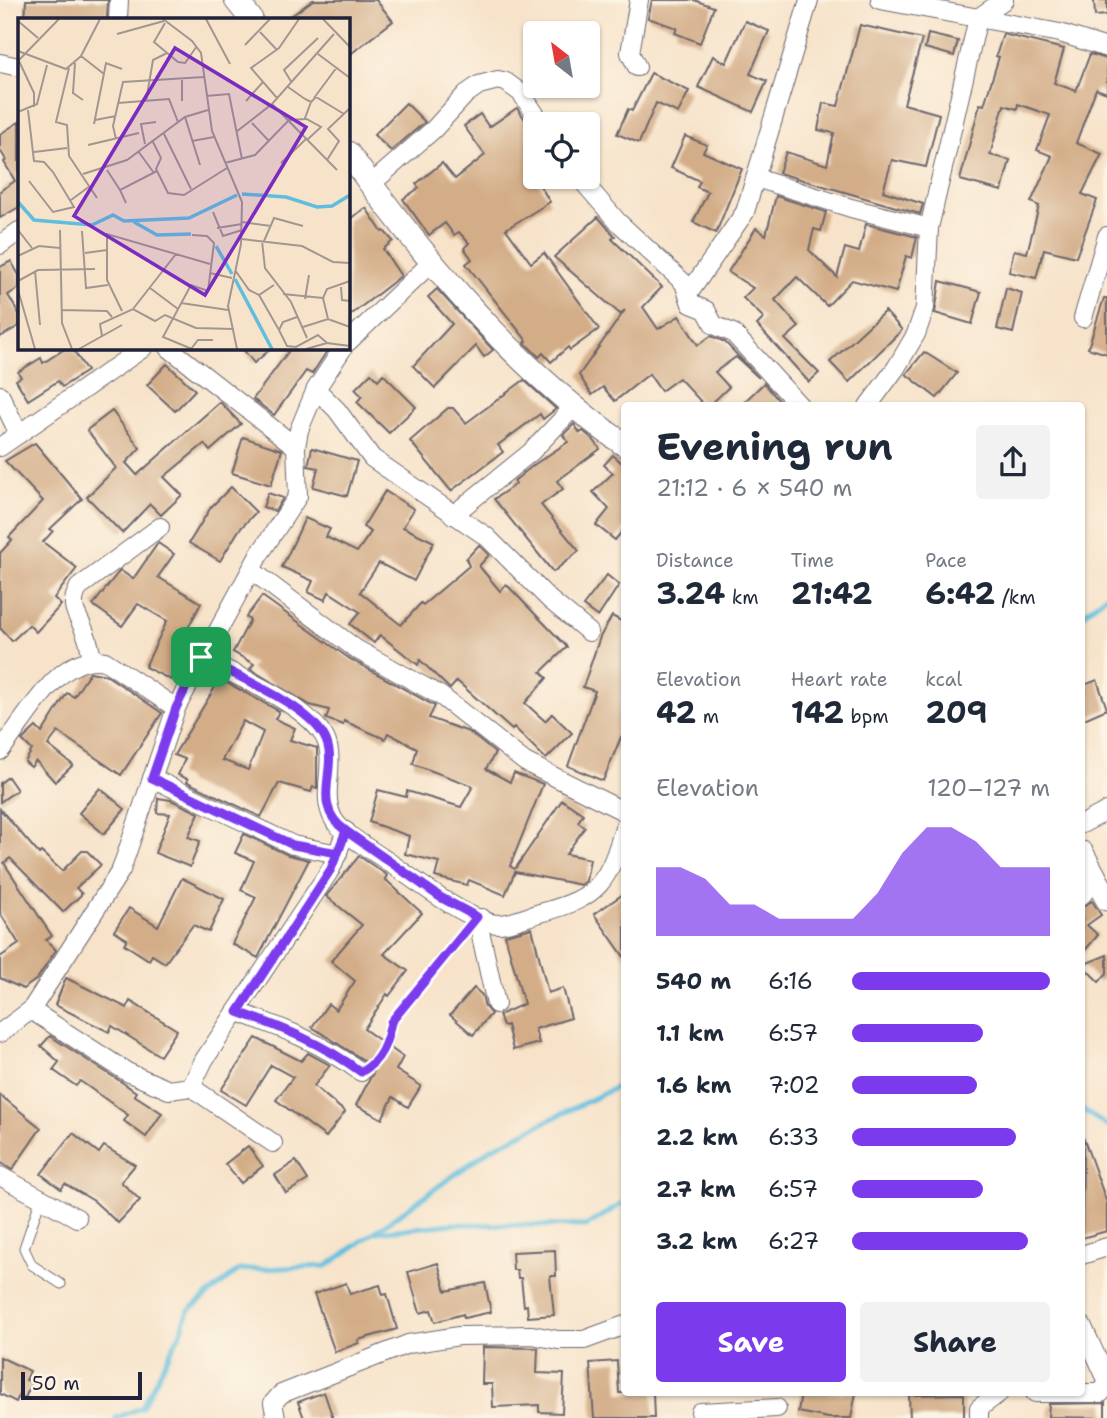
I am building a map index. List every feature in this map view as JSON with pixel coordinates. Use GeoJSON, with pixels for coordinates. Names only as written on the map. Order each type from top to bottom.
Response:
{"type":"FeatureCollection","features":[{"type":"Feature","properties":{"kind":"street"},"geometry":{"type":"LineString","coordinates":[[118,18],[119,0]]}},
{"type":"Feature","properties":{"kind":"street"},"geometry":{"type":"LineString","coordinates":[[236,0],[250,18]]}},
{"type":"Feature","properties":{"kind":"street"},"geometry":{"type":"LineString","coordinates":[[637,67],[630,53],[639,0]]}},
{"type":"Feature","properties":{"kind":"street"},"geometry":{"type":"LineString","coordinates":[[689,293],[746,212],[809,0]]}},
{"type":"Feature","properties":{"kind":"street"},"geometry":{"type":"LineString","coordinates":[[880,0],[1060,33],[1107,48]]}},
{"type":"Feature","properties":{"kind":"street"},"geometry":{"type":"LineString","coordinates":[[870,402],[896,368],[916,334],[925,308],[929,228],[978,18],[1004,0]]}},
{"type":"Feature","properties":{"kind":"street"},"geometry":{"type":"LineString","coordinates":[[0,63],[18,67]]}},
{"type":"Feature","properties":{"kind":"street"},"geometry":{"type":"LineString","coordinates":[[370,185],[434,129],[466,94],[480,85],[498,80],[506,82],[521,93],[534,112]]}},
{"type":"Feature","properties":{"kind":"street"},"geometry":{"type":"LineString","coordinates":[[350,156],[432,262],[536,374],[621,442]]}},
{"type":"Feature","properties":{"kind":"street"},"geometry":{"type":"LineString","coordinates":[[756,178],[840,205],[929,228]]}},
{"type":"Feature","properties":{"kind":"street"},"geometry":{"type":"LineString","coordinates":[[589,189],[617,221],[684,283],[691,304],[706,310],[714,325],[733,333],[796,402]]}},
{"type":"Feature","properties":{"kind":"street"},"geometry":{"type":"LineString","coordinates":[[0,244],[18,232]]}},
{"type":"Feature","properties":{"kind":"street"},"geometry":{"type":"LineString","coordinates":[[1083,318],[1107,236]]}},
{"type":"Feature","properties":{"kind":"street"},"geometry":{"type":"LineString","coordinates":[[350,340],[432,262]]}},
{"type":"Feature","properties":{"kind":"street"},"geometry":{"type":"LineString","coordinates":[[0,447],[140,350]]}},
{"type":"Feature","properties":{"kind":"street"},"geometry":{"type":"LineString","coordinates":[[172,350],[296,447]]}},
{"type":"Feature","properties":{"kind":"street"},"geometry":{"type":"LineString","coordinates":[[0,1033],[31,1010],[121,870],[176,708],[201,657],[251,570],[298,496],[296,447],[316,390],[342,350]]}},
{"type":"Feature","properties":{"kind":"street"},"geometry":{"type":"LineString","coordinates":[[316,390],[337,410],[372,458],[487,537],[550,600],[589,632]]}},
{"type":"Feature","properties":{"kind":"street"},"geometry":{"type":"LineString","coordinates":[[0,395],[19,434]]}},
{"type":"Feature","properties":{"kind":"street"},"geometry":{"type":"LineString","coordinates":[[453,515],[531,452],[574,407]]}},
{"type":"Feature","properties":{"kind":"street"},"geometry":{"type":"LineString","coordinates":[[92,658],[86,634],[73,611],[72,600],[79,587],[160,527]]}},
{"type":"Feature","properties":{"kind":"street"},"geometry":{"type":"LineString","coordinates":[[251,570],[356,649],[440,696],[525,762],[621,810]]}},
{"type":"Feature","properties":{"kind":"street"},"geometry":{"type":"LineString","coordinates":[[201,657],[285,703],[322,733],[328,745],[326,803],[335,823],[440,897],[480,918],[498,924],[573,905],[604,881],[613,866],[621,839]]}},
{"type":"Feature","properties":{"kind":"street"},"geometry":{"type":"LineString","coordinates":[[0,751],[63,671],[79,661],[92,658],[105,660],[176,708]]}},
{"type":"Feature","properties":{"kind":"street"},"geometry":{"type":"LineString","coordinates":[[152,778],[293,845],[338,853]]}},
{"type":"Feature","properties":{"kind":"street"},"geometry":{"type":"LineString","coordinates":[[1085,822],[1107,811]]}},
{"type":"Feature","properties":{"kind":"street"},"geometry":{"type":"LineString","coordinates":[[191,1087],[204,1059],[238,1012],[331,869],[346,831]]}},
{"type":"Feature","properties":{"kind":"street"},"geometry":{"type":"LineString","coordinates":[[1088,887],[1107,899]]}},
{"type":"Feature","properties":{"kind":"street"},"geometry":{"type":"LineString","coordinates":[[480,918],[480,931],[496,1004]]}},
{"type":"Feature","properties":{"kind":"street"},"geometry":{"type":"LineString","coordinates":[[31,1010],[127,1072],[169,1090],[191,1087],[273,1143]]}},
{"type":"Feature","properties":{"kind":"street"},"geometry":{"type":"LineString","coordinates":[[238,1012],[296,1032],[331,1049],[361,1072]]}},
{"type":"Feature","properties":{"kind":"street"},"geometry":{"type":"LineString","coordinates":[[0,1176],[42,1196],[77,1218]]}},
{"type":"Feature","properties":{"kind":"street"},"geometry":{"type":"LineString","coordinates":[[1085,1254],[1107,1247]]}},
{"type":"Feature","properties":{"kind":"street"},"geometry":{"type":"LineString","coordinates":[[276,1418],[273,1402],[281,1395],[408,1344],[459,1336],[532,1335],[558,1340],[584,1340],[621,1326]]}},
{"type":"Feature","properties":{"kind":"street"},"geometry":{"type":"LineString","coordinates":[[1085,1332],[1107,1382],[1101,1393],[1085,1395]]}},
{"type":"Feature","properties":{"kind":"street"},"geometry":{"type":"LineString","coordinates":[[979,1418],[979,1408],[995,1396]]}},
{"type":"Feature","properties":{"kind":"street"},"geometry":{"type":"LineString","coordinates":[[700,1412],[778,1406]]}},
{"type":"Feature","properties":{"kind":"lane"},"geometry":{"type":"LineString","coordinates":[[42,1196],[24,1248],[33,1265],[61,1284]]}},
{"type":"Feature","properties":{"kind":"path"},"geometry":{"type":"LineString","coordinates":[[361,1072],[373,1065],[387,1044],[391,1022],[480,918]]}},
{"type":"Feature","properties":{"kind":"building"},"geometry":{"type":"Polygon","coordinates":[[[26,0],[108,0],[107,18],[25,18],[26,0]]]}},
{"type":"Feature","properties":{"kind":"building"},"geometry":{"type":"Polygon","coordinates":[[[313,0],[376,0],[393,21],[350,54],[350,18],[288,18],[313,0]]]}},
{"type":"Feature","properties":{"kind":"building"},"geometry":{"type":"Polygon","coordinates":[[[652,0],[694,0],[714,7],[700,43],[675,33],[677,28],[648,18],[652,0]]]}},
{"type":"Feature","properties":{"kind":"building"},"geometry":{"type":"Polygon","coordinates":[[[1094,0],[1107,0],[1107,15],[1095,16],[1094,0]]]}},
{"type":"Feature","properties":{"kind":"building"},"geometry":{"type":"Polygon","coordinates":[[[745,21],[769,31],[750,74],[767,81],[753,112],[698,87],[713,56],[726,63],[745,21]]]}},
{"type":"Feature","properties":{"kind":"building"},"geometry":{"type":"Polygon","coordinates":[[[860,25],[922,39],[904,104],[939,114],[926,167],[892,160],[883,191],[923,204],[920,214],[779,173],[786,152],[827,165],[834,133],[818,130],[823,103],[838,106],[860,25]]]}},
{"type":"Feature","properties":{"kind":"building"},"geometry":{"type":"Polygon","coordinates":[[[928,34],[958,41],[954,56],[925,48],[928,34]]]}},
{"type":"Feature","properties":{"kind":"building"},"geometry":{"type":"Polygon","coordinates":[[[1003,34],[1064,49],[1054,83],[1076,91],[1090,54],[1107,59],[1107,93],[1096,89],[1076,143],[1102,154],[1082,194],[1097,200],[1076,257],[1044,249],[1036,278],[1009,272],[1014,250],[1027,253],[1039,206],[1031,202],[1052,156],[1037,150],[1050,115],[1018,104],[1017,109],[1004,105],[990,155],[1010,160],[1002,191],[960,180],[980,104],[984,105],[999,57],[996,56],[1003,34]]]}},
{"type":"Feature","properties":{"kind":"building"},"geometry":{"type":"Polygon","coordinates":[[[651,73],[689,91],[678,113],[656,103],[639,143],[617,134],[628,109],[632,111],[651,73]]]}},
{"type":"Feature","properties":{"kind":"building"},"geometry":{"type":"Polygon","coordinates":[[[406,103],[425,122],[391,151],[374,135],[406,103]]]}},
{"type":"Feature","properties":{"kind":"building"},"geometry":{"type":"Polygon","coordinates":[[[517,108],[523,117],[523,189],[542,189],[550,202],[506,229],[531,263],[544,253],[599,329],[570,350],[568,347],[551,362],[543,353],[539,357],[525,343],[527,341],[466,264],[472,259],[464,248],[469,243],[459,232],[454,235],[445,223],[429,235],[403,199],[419,188],[416,184],[442,163],[455,179],[485,155],[464,126],[480,114],[489,127],[517,108]]]}},
{"type":"Feature","properties":{"kind":"building"},"geometry":{"type":"Polygon","coordinates":[[[18,123],[18,208],[0,218],[0,191],[15,181],[0,150],[0,134],[18,123]]]}},
{"type":"Feature","properties":{"kind":"building"},"geometry":{"type":"Polygon","coordinates":[[[685,136],[707,145],[703,152],[742,169],[716,233],[693,222],[708,192],[697,187],[700,181],[671,168],[685,136]]]}},
{"type":"Feature","properties":{"kind":"building"},"geometry":{"type":"Polygon","coordinates":[[[776,196],[826,212],[821,231],[814,229],[809,250],[837,277],[845,248],[859,252],[866,224],[917,237],[912,258],[906,256],[896,292],[852,280],[827,306],[797,277],[775,300],[799,327],[785,339],[819,373],[809,382],[757,325],[764,318],[743,298],[753,288],[728,272],[756,228],[766,235],[776,196]]]}},
{"type":"Feature","properties":{"kind":"building"},"geometry":{"type":"Polygon","coordinates":[[[366,208],[382,232],[393,241],[383,249],[401,276],[350,315],[350,219],[366,208]]]}},
{"type":"Feature","properties":{"kind":"building"},"geometry":{"type":"Polygon","coordinates":[[[598,217],[615,236],[612,239],[662,287],[643,307],[658,329],[679,316],[698,345],[711,336],[725,342],[759,378],[736,357],[715,372],[729,387],[713,402],[701,402],[679,378],[661,391],[649,374],[615,401],[603,387],[592,395],[579,375],[625,310],[620,314],[554,257],[598,217]]]}},
{"type":"Feature","properties":{"kind":"building"},"geometry":{"type":"Polygon","coordinates":[[[11,261],[18,273],[18,289],[8,295],[18,312],[18,327],[0,337],[0,267],[11,261]]]}},
{"type":"Feature","properties":{"kind":"building"},"geometry":{"type":"Polygon","coordinates":[[[940,281],[981,292],[972,324],[935,313],[940,281]]]}},
{"type":"Feature","properties":{"kind":"building"},"geometry":{"type":"Polygon","coordinates":[[[1006,288],[1022,293],[1013,333],[997,329],[1006,288]]]}},
{"type":"Feature","properties":{"kind":"building"},"geometry":{"type":"Polygon","coordinates":[[[437,289],[493,350],[484,357],[476,346],[435,388],[413,366],[452,324],[428,297],[437,289]]]}},
{"type":"Feature","properties":{"kind":"building"},"geometry":{"type":"Polygon","coordinates":[[[1104,298],[1107,298],[1107,354],[1088,348],[1104,298]]]}},
{"type":"Feature","properties":{"kind":"building"},"geometry":{"type":"Polygon","coordinates":[[[885,311],[902,330],[849,382],[830,362],[885,311]]]}},
{"type":"Feature","properties":{"kind":"building"},"geometry":{"type":"Polygon","coordinates":[[[63,350],[73,350],[87,371],[62,387],[58,381],[28,400],[16,380],[21,377],[18,372],[41,358],[43,363],[63,350]]]}},
{"type":"Feature","properties":{"kind":"building"},"geometry":{"type":"Polygon","coordinates":[[[244,350],[270,350],[254,363],[244,350]]]}},
{"type":"Feature","properties":{"kind":"building"},"geometry":{"type":"Polygon","coordinates":[[[290,350],[328,350],[312,374],[306,371],[274,415],[253,399],[290,350]]]}},
{"type":"Feature","properties":{"kind":"building"},"geometry":{"type":"Polygon","coordinates":[[[924,352],[957,373],[937,398],[906,374],[924,352]]]}},
{"type":"Feature","properties":{"kind":"building"},"geometry":{"type":"Polygon","coordinates":[[[167,364],[195,390],[175,411],[147,385],[167,364]]]}},
{"type":"Feature","properties":{"kind":"building"},"geometry":{"type":"Polygon","coordinates":[[[371,373],[378,380],[383,374],[416,407],[389,433],[357,402],[362,396],[355,389],[371,373]]]}},
{"type":"Feature","properties":{"kind":"building"},"geometry":{"type":"Polygon","coordinates":[[[524,380],[556,409],[543,419],[540,414],[498,445],[503,452],[451,491],[410,441],[448,408],[453,408],[466,423],[524,380]]]}},
{"type":"Feature","properties":{"kind":"building"},"geometry":{"type":"Polygon","coordinates":[[[764,383],[780,402],[744,402],[764,383]]]}},
{"type":"Feature","properties":{"kind":"building"},"geometry":{"type":"Polygon","coordinates":[[[220,402],[241,424],[210,451],[204,444],[164,477],[182,495],[161,515],[150,504],[122,533],[87,497],[116,468],[87,430],[112,411],[140,448],[126,463],[137,475],[220,402]]]}},
{"type":"Feature","properties":{"kind":"building"},"geometry":{"type":"Polygon","coordinates":[[[574,424],[580,433],[583,431],[593,439],[600,449],[557,481],[563,489],[541,505],[579,551],[553,572],[494,499],[516,484],[514,481],[535,464],[568,442],[563,435],[574,424]]]}},
{"type":"Feature","properties":{"kind":"building"},"geometry":{"type":"Polygon","coordinates":[[[243,437],[282,450],[271,485],[232,473],[243,437]]]}},
{"type":"Feature","properties":{"kind":"building"},"geometry":{"type":"Polygon","coordinates":[[[35,443],[82,499],[50,529],[53,531],[43,542],[77,568],[54,598],[61,605],[36,632],[29,625],[12,641],[0,628],[0,553],[12,540],[9,537],[43,501],[5,461],[35,443]]]}},
{"type":"Feature","properties":{"kind":"building"},"geometry":{"type":"Polygon","coordinates":[[[312,448],[357,461],[347,496],[313,487],[318,468],[308,466],[312,448]]]}},
{"type":"Feature","properties":{"kind":"building"},"geometry":{"type":"Polygon","coordinates":[[[613,455],[621,462],[621,533],[615,540],[596,525],[609,509],[593,492],[613,473],[604,465],[613,455]]]}},
{"type":"Feature","properties":{"kind":"building"},"geometry":{"type":"Polygon","coordinates":[[[231,487],[256,512],[239,530],[220,561],[189,543],[211,507],[231,487]]]}},
{"type":"Feature","properties":{"kind":"building"},"geometry":{"type":"Polygon","coordinates":[[[385,491],[414,509],[403,527],[434,542],[414,581],[379,563],[360,592],[401,625],[421,603],[423,605],[469,566],[466,559],[479,545],[489,555],[479,566],[500,591],[506,584],[567,647],[541,672],[547,678],[525,703],[545,721],[552,714],[572,733],[546,759],[514,727],[512,730],[457,681],[450,689],[420,660],[418,665],[380,635],[374,643],[350,624],[360,612],[329,592],[325,600],[308,592],[313,581],[282,567],[305,518],[330,529],[326,537],[357,552],[371,532],[363,527],[385,491]]]}},
{"type":"Feature","properties":{"kind":"building"},"geometry":{"type":"Polygon","coordinates":[[[268,493],[283,498],[275,511],[263,507],[268,493]]]}},
{"type":"Feature","properties":{"kind":"building"},"geometry":{"type":"Polygon","coordinates":[[[158,543],[174,554],[158,577],[201,603],[177,649],[184,652],[171,680],[145,667],[167,621],[138,604],[122,626],[93,605],[120,570],[133,579],[158,543]]]}},
{"type":"Feature","properties":{"kind":"building"},"geometry":{"type":"Polygon","coordinates":[[[607,575],[619,585],[598,617],[583,606],[607,575]]]}},
{"type":"Feature","properties":{"kind":"building"},"geometry":{"type":"Polygon","coordinates":[[[262,596],[350,659],[435,706],[429,718],[469,732],[495,753],[486,769],[510,782],[514,773],[543,784],[510,866],[515,869],[562,800],[583,814],[578,822],[585,827],[566,854],[590,859],[586,881],[581,885],[515,872],[505,895],[469,880],[467,885],[435,877],[439,862],[405,854],[409,836],[369,822],[378,790],[406,797],[407,791],[461,807],[473,786],[413,764],[417,748],[388,733],[385,739],[344,721],[343,725],[326,719],[329,710],[310,705],[250,669],[254,664],[233,652],[250,620],[246,617],[262,596]]]}},
{"type":"Feature","properties":{"kind":"building"},"geometry":{"type":"Polygon","coordinates":[[[612,616],[621,621],[621,737],[603,781],[568,766],[595,691],[583,687],[600,637],[612,616]]]}},
{"type":"Feature","properties":{"kind":"building"},"geometry":{"type":"Polygon","coordinates":[[[90,672],[106,675],[162,713],[121,775],[58,732],[48,745],[73,765],[55,782],[36,761],[31,767],[25,762],[32,750],[22,740],[36,727],[42,733],[67,693],[74,697],[90,672]]]}},
{"type":"Feature","properties":{"kind":"building"},"geometry":{"type":"Polygon","coordinates":[[[220,679],[279,711],[275,719],[295,728],[290,740],[317,748],[317,788],[313,787],[311,792],[279,783],[261,817],[187,782],[188,779],[178,775],[185,759],[174,755],[220,679]],[[243,721],[222,760],[248,770],[263,732],[243,721]]]}},
{"type":"Feature","properties":{"kind":"building"},"geometry":{"type":"Polygon","coordinates":[[[1097,680],[1107,709],[1085,719],[1085,685],[1097,680]]]}},
{"type":"Feature","properties":{"kind":"building"},"geometry":{"type":"Polygon","coordinates":[[[8,777],[17,790],[0,802],[0,783],[8,777]]]}},
{"type":"Feature","properties":{"kind":"building"},"geometry":{"type":"Polygon","coordinates":[[[100,788],[125,809],[104,834],[79,813],[100,788]]]}},
{"type":"Feature","properties":{"kind":"building"},"geometry":{"type":"Polygon","coordinates":[[[158,798],[171,800],[199,813],[188,837],[200,841],[190,867],[155,853],[170,814],[157,813],[158,798]]]}},
{"type":"Feature","properties":{"kind":"building"},"geometry":{"type":"Polygon","coordinates":[[[0,809],[39,854],[41,852],[62,871],[82,851],[87,851],[101,865],[76,888],[82,894],[63,912],[10,858],[4,863],[52,936],[46,940],[56,950],[37,979],[23,989],[0,978],[0,957],[19,944],[0,913],[0,809]]]}},
{"type":"Feature","properties":{"kind":"building"},"geometry":{"type":"Polygon","coordinates":[[[244,834],[288,855],[309,860],[258,958],[232,944],[256,897],[241,890],[254,861],[235,853],[244,834]]]}},
{"type":"Feature","properties":{"kind":"building"},"geometry":{"type":"Polygon","coordinates":[[[359,856],[387,875],[385,879],[422,913],[384,954],[408,971],[389,996],[387,994],[364,1029],[403,1057],[396,1070],[421,1086],[408,1107],[393,1097],[382,1119],[356,1105],[374,1071],[368,1063],[312,1027],[328,1004],[336,1010],[355,981],[331,961],[362,925],[326,896],[359,856]]]}},
{"type":"Feature","properties":{"kind":"building"},"geometry":{"type":"Polygon","coordinates":[[[182,878],[224,899],[209,932],[193,925],[165,963],[152,955],[149,960],[124,944],[127,939],[114,931],[129,908],[158,926],[182,878]]]}},
{"type":"Feature","properties":{"kind":"building"},"geometry":{"type":"Polygon","coordinates":[[[621,896],[621,952],[594,914],[621,896]]]}},
{"type":"Feature","properties":{"kind":"building"},"geometry":{"type":"Polygon","coordinates":[[[1092,901],[1101,915],[1087,925],[1098,935],[1085,950],[1085,904],[1092,901]]]}},
{"type":"Feature","properties":{"kind":"building"},"geometry":{"type":"Polygon","coordinates":[[[532,928],[548,993],[563,988],[571,1018],[535,1029],[539,1043],[513,1050],[507,1025],[503,1026],[499,1015],[524,1004],[505,935],[532,928]]]}},
{"type":"Feature","properties":{"kind":"building"},"geometry":{"type":"Polygon","coordinates":[[[1107,955],[1107,973],[1099,982],[1085,968],[1085,964],[1107,955]]]}},
{"type":"Feature","properties":{"kind":"building"},"geometry":{"type":"Polygon","coordinates":[[[66,978],[127,1008],[130,1001],[177,1030],[160,1056],[112,1026],[109,1032],[55,1005],[66,978]]]}},
{"type":"Feature","properties":{"kind":"building"},"geometry":{"type":"Polygon","coordinates":[[[474,988],[482,995],[485,1007],[491,1014],[473,1035],[450,1015],[474,988]]]}},
{"type":"Feature","properties":{"kind":"building"},"geometry":{"type":"Polygon","coordinates":[[[50,1036],[123,1083],[136,1092],[134,1095],[162,1113],[146,1137],[124,1121],[128,1115],[80,1081],[76,1086],[53,1070],[59,1062],[41,1046],[50,1036]]]}},
{"type":"Feature","properties":{"kind":"building"},"geometry":{"type":"Polygon","coordinates":[[[256,1038],[301,1061],[308,1053],[330,1065],[314,1086],[345,1112],[326,1137],[276,1100],[293,1077],[271,1065],[246,1105],[221,1090],[256,1038]]]}},
{"type":"Feature","properties":{"kind":"building"},"geometry":{"type":"Polygon","coordinates":[[[0,1095],[41,1128],[12,1170],[0,1162],[0,1095]]]}},
{"type":"Feature","properties":{"kind":"building"},"geometry":{"type":"Polygon","coordinates":[[[73,1133],[99,1153],[104,1146],[135,1165],[121,1182],[140,1200],[118,1223],[94,1201],[65,1184],[61,1189],[41,1174],[73,1133]]]}},
{"type":"Feature","properties":{"kind":"building"},"geometry":{"type":"Polygon","coordinates":[[[1085,1142],[1107,1203],[1107,1231],[1085,1237],[1085,1142]]]}},
{"type":"Feature","properties":{"kind":"building"},"geometry":{"type":"Polygon","coordinates":[[[248,1146],[263,1166],[241,1183],[225,1164],[248,1146]]]}},
{"type":"Feature","properties":{"kind":"building"},"geometry":{"type":"Polygon","coordinates":[[[296,1161],[308,1180],[286,1193],[275,1175],[296,1161]]]}},
{"type":"Feature","properties":{"kind":"building"},"geometry":{"type":"Polygon","coordinates":[[[555,1250],[556,1276],[550,1276],[554,1315],[528,1317],[521,1278],[518,1278],[517,1270],[513,1270],[512,1252],[555,1250]]]}},
{"type":"Feature","properties":{"kind":"building"},"geometry":{"type":"Polygon","coordinates":[[[438,1263],[446,1291],[485,1283],[491,1312],[464,1318],[463,1314],[435,1322],[431,1310],[420,1313],[408,1272],[438,1263]]]}},
{"type":"Feature","properties":{"kind":"building"},"geometry":{"type":"Polygon","coordinates":[[[346,1283],[350,1294],[380,1285],[383,1295],[387,1294],[397,1329],[358,1340],[359,1343],[335,1352],[314,1294],[346,1283]]]}},
{"type":"Feature","properties":{"kind":"building"},"geometry":{"type":"Polygon","coordinates":[[[483,1347],[538,1348],[537,1373],[564,1374],[562,1413],[539,1412],[539,1405],[493,1407],[492,1384],[482,1384],[483,1347]]]}},
{"type":"Feature","properties":{"kind":"building"},"geometry":{"type":"Polygon","coordinates":[[[0,1357],[30,1371],[26,1380],[32,1382],[25,1398],[19,1396],[16,1402],[0,1394],[0,1357]]]}},
{"type":"Feature","properties":{"kind":"building"},"geometry":{"type":"Polygon","coordinates":[[[617,1361],[619,1393],[621,1396],[653,1396],[654,1418],[594,1418],[590,1363],[617,1361]]]}},
{"type":"Feature","properties":{"kind":"building"},"geometry":{"type":"Polygon","coordinates":[[[324,1392],[333,1418],[304,1418],[298,1402],[324,1392]]]}},
{"type":"Feature","properties":{"kind":"building"},"geometry":{"type":"Polygon","coordinates":[[[801,1396],[855,1396],[851,1418],[828,1418],[798,1412],[801,1396]]]}},
{"type":"Feature","properties":{"kind":"building"},"geometry":{"type":"Polygon","coordinates":[[[909,1396],[964,1396],[964,1418],[910,1418],[909,1396]]]}},
{"type":"Feature","properties":{"kind":"building"},"geometry":{"type":"Polygon","coordinates":[[[1105,1403],[1105,1418],[1048,1417],[1049,1404],[1105,1403]]]}},
{"type":"Feature","properties":{"kind":"waterway"},"geometry":{"type":"LineString","coordinates":[[1085,613],[1107,595]]}},
{"type":"Feature","properties":{"kind":"waterway"},"geometry":{"type":"LineString","coordinates":[[116,1418],[142,1407],[182,1330],[188,1311],[239,1270],[327,1266],[492,1148],[621,1085]]}},
{"type":"Feature","properties":{"kind":"waterway"},"geometry":{"type":"LineString","coordinates":[[1085,1111],[1107,1126]]}},
{"type":"Feature","properties":{"kind":"waterway"},"geometry":{"type":"LineString","coordinates":[[376,1232],[452,1224],[586,1226],[621,1204]]}},
{"type":"Feature","properties":{"kind":"route"},"geometry":{"type":"LineString","coordinates":[[201,657],[176,708],[152,778],[293,845],[338,853],[346,831],[440,897],[477,917],[430,978],[391,1022],[387,1044],[373,1065],[361,1072],[331,1049],[296,1032],[238,1012],[331,869],[338,853],[346,831],[335,823],[326,803],[328,745],[322,733],[310,720],[285,703],[201,657]]}}]}
